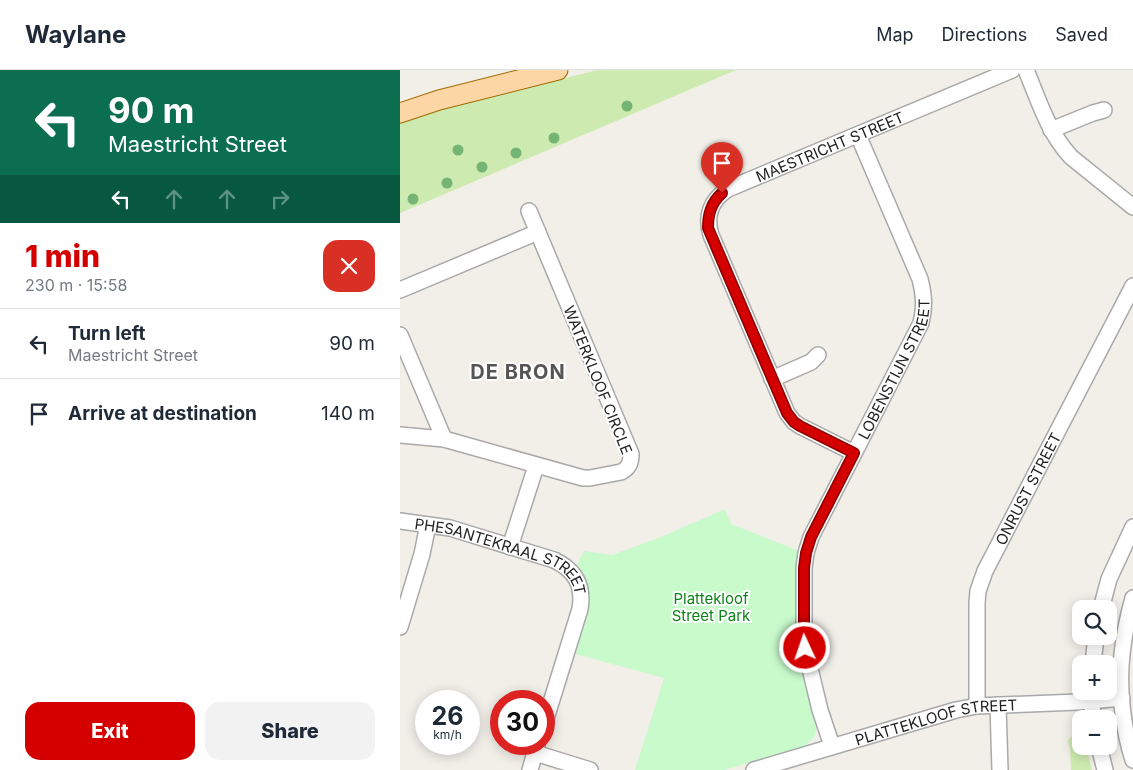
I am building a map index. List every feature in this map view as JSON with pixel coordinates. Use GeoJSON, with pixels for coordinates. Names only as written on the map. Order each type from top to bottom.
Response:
{"type":"FeatureCollection","features":[{"type":"Feature","properties":{"kind":"main road"},"geometry":{"type":"LineString","coordinates":[[400,113],[439,100],[558,70]]}},
{"type":"Feature","properties":{"kind":"street","name":"MAESTRICHT STREET"},"geometry":{"type":"LineString","coordinates":[[854,453],[794,422],[787,413],[710,235],[708,228],[709,212],[716,199],[728,189],[1012,70]]}},
{"type":"Feature","properties":{"kind":"street"},"geometry":{"type":"LineString","coordinates":[[1026,70],[1057,141],[1071,157],[1133,207]]}},
{"type":"Feature","properties":{"kind":"street"},"geometry":{"type":"LineString","coordinates":[[1051,130],[1104,110]]}},
{"type":"Feature","properties":{"kind":"street","name":"LOBENSTIJN STREET"},"geometry":{"type":"LineString","coordinates":[[832,746],[820,710],[805,648],[804,568],[806,553],[811,537],[922,323],[924,305],[920,279],[858,135]]}},
{"type":"Feature","properties":{"kind":"street","name":"WATERKLOOF CIRCLE"},"geometry":{"type":"LineString","coordinates":[[400,435],[444,439],[583,478],[624,470],[630,464],[631,454],[529,211]]}},
{"type":"Feature","properties":{"kind":"street"},"geometry":{"type":"LineString","coordinates":[[400,290],[538,232]]}},
{"type":"Feature","properties":{"kind":"street","name":"ONRUST STREET"},"geometry":{"type":"LineString","coordinates":[[977,706],[977,603],[978,592],[985,571],[1133,286]]}},
{"type":"Feature","properties":{"kind":"street"},"geometry":{"type":"LineString","coordinates":[[400,335],[444,439]]}},
{"type":"Feature","properties":{"kind":"street"},"geometry":{"type":"LineString","coordinates":[[772,379],[811,362],[818,355]]}},
{"type":"Feature","properties":{"kind":"street"},"geometry":{"type":"LineString","coordinates":[[510,546],[536,466]]}},
{"type":"Feature","properties":{"kind":"street","name":"PHESANTEKRAAL STREET"},"geometry":{"type":"LineString","coordinates":[[400,522],[450,528],[510,546],[561,564],[574,575],[580,586],[580,609],[555,690]]}},
{"type":"Feature","properties":{"kind":"street"},"geometry":{"type":"LineString","coordinates":[[400,627],[422,554],[428,525]]}},
{"type":"Feature","properties":{"kind":"street"},"geometry":{"type":"LineString","coordinates":[[1103,600],[1109,579],[1133,528]]}},
{"type":"Feature","properties":{"kind":"street"},"geometry":{"type":"LineString","coordinates":[[1133,598],[1121,670],[1126,733],[1133,760]]}},
{"type":"Feature","properties":{"kind":"street","name":"PLATTEKLOOF STREET"},"geometry":{"type":"LineString","coordinates":[[754,770],[933,716],[977,706],[1072,698]]}},
{"type":"Feature","properties":{"kind":"street","name":"PLATTEKLOOF STREET"},"geometry":{"type":"LineString","coordinates":[[1117,698],[1122,698]]}},
{"type":"Feature","properties":{"kind":"street"},"geometry":{"type":"LineString","coordinates":[[998,705],[1000,770]]}},
{"type":"Feature","properties":{"kind":"street"},"geometry":{"type":"LineString","coordinates":[[530,770],[534,755]]}},
{"type":"Feature","properties":{"kind":"street"},"geometry":{"type":"LineString","coordinates":[[553,755],[590,770]]}},
{"type":"Feature","properties":{"kind":"street"},"geometry":{"type":"LineString","coordinates":[[1101,755],[1105,770]]}},
{"type":"Feature","properties":{"kind":"green space"},"geometry":{"type":"Polygon","coordinates":[[[598,70],[736,70],[400,213],[400,123],[457,104],[598,70]]]}},
{"type":"Feature","properties":{"kind":"green space","name":"Plattekloof Street Park"},"geometry":{"type":"Polygon","coordinates":[[[725,509],[731,524],[799,551],[796,577],[798,649],[802,674],[817,727],[814,737],[803,747],[724,770],[635,770],[664,678],[575,654],[588,609],[587,588],[576,566],[584,551],[612,555],[661,537],[725,509]]]}},
{"type":"Feature","properties":{"kind":"green space"},"geometry":{"type":"Polygon","coordinates":[[[1072,736],[1072,755],[1088,755],[1092,770],[1071,770],[1068,740],[1072,736]]]}},
{"type":"Feature","properties":{"kind":"district","name":"DE BRON"},"geometry":{"type":"Point","coordinates":[518,372]}},
{"type":"Feature","properties":{"kind":"route"},"geometry":{"type":"LineString","coordinates":[[722,193],[716,199],[709,212],[708,228],[710,235],[787,413],[800,426],[854,453],[811,537],[806,553],[804,561],[805,648]]}}]}
